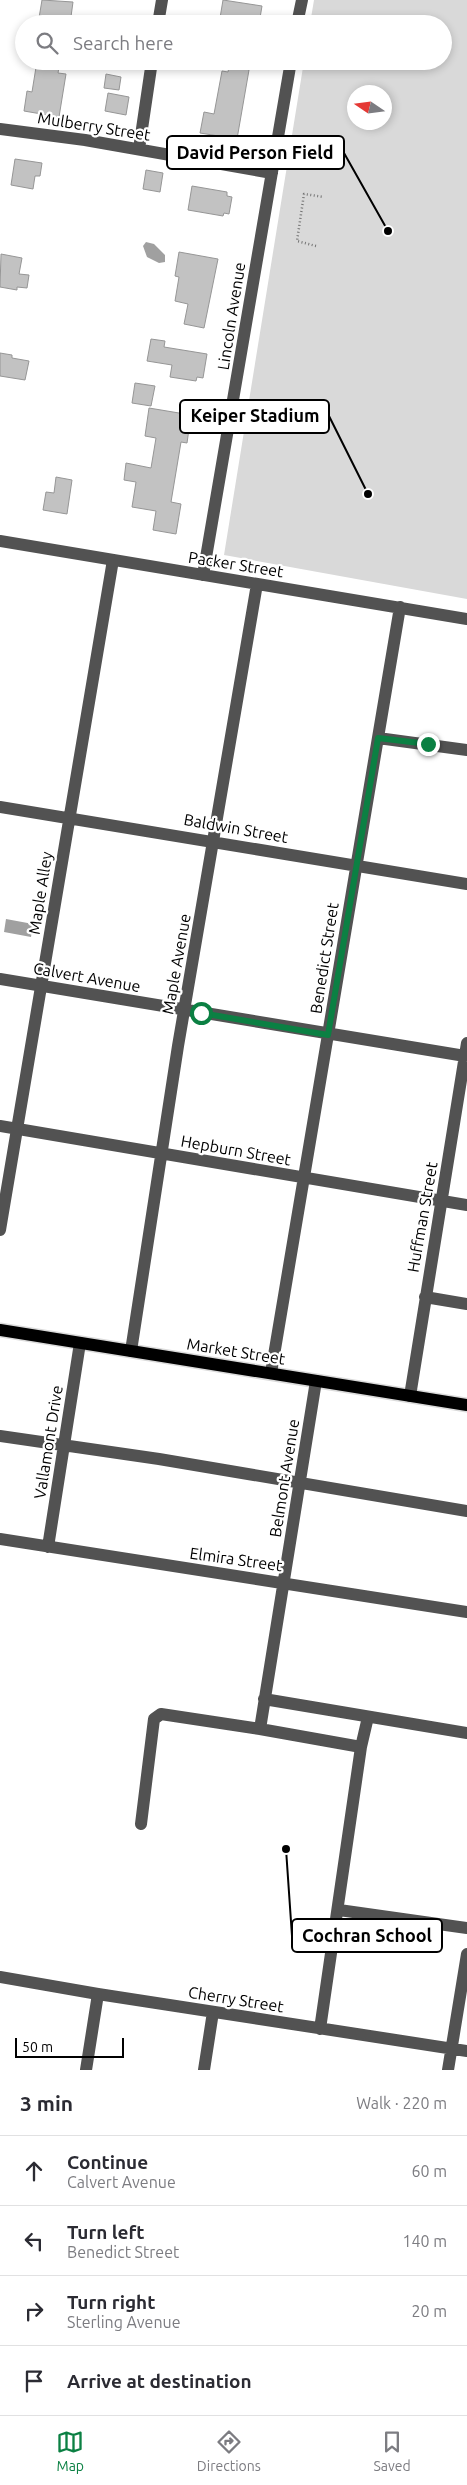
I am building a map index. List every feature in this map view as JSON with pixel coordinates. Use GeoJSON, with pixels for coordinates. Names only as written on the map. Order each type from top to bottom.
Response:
{"type":"FeatureCollection","features":[{"type":"Feature","properties":{"kind":"main road","name":"Market Street"},"geometry":{"type":"LineString","coordinates":[[0,1330],[467,1405]]}},
{"type":"Feature","properties":{"kind":"street"},"geometry":{"type":"LineString","coordinates":[[160,15],[162,0]]}},
{"type":"Feature","properties":{"kind":"street"},"geometry":{"type":"LineString","coordinates":[[300,15],[302,0]]}},
{"type":"Feature","properties":{"kind":"street"},"geometry":{"type":"LineString","coordinates":[[139,149],[151,70]]}},
{"type":"Feature","properties":{"kind":"street","name":"Lincoln Avenue"},"geometry":{"type":"LineString","coordinates":[[203,575],[289,70]]}},
{"type":"Feature","properties":{"kind":"street","name":"Mulberry Street"},"geometry":{"type":"LineString","coordinates":[[0,129],[139,149],[272,173]]}},
{"type":"Feature","properties":{"kind":"street","name":"Packer Street"},"geometry":{"type":"LineString","coordinates":[[0,541],[467,619]]}},
{"type":"Feature","properties":{"kind":"street","name":"Maple Alley"},"geometry":{"type":"LineString","coordinates":[[0,1230],[42,986],[68,817],[99,653],[113,560]]}},
{"type":"Feature","properties":{"kind":"street","name":"Maple Avenue"},"geometry":{"type":"LineString","coordinates":[[131,1351],[184,1010],[257,584]]}},
{"type":"Feature","properties":{"kind":"street","name":"Benedict Street"},"geometry":{"type":"LineString","coordinates":[[271,1373],[400,607]]}},
{"type":"Feature","properties":{"kind":"street"},"geometry":{"type":"LineString","coordinates":[[378,738],[467,750]]}},
{"type":"Feature","properties":{"kind":"street","name":"Baldwin Street"},"geometry":{"type":"LineString","coordinates":[[0,807],[467,884]]}},
{"type":"Feature","properties":{"kind":"street","name":"Calvert Avenue"},"geometry":{"type":"LineString","coordinates":[[0,979],[328,1035],[466,1050]]}},
{"type":"Feature","properties":{"kind":"street","name":"Huffman Street"},"geometry":{"type":"LineString","coordinates":[[410,1396],[466,1050]]}},
{"type":"Feature","properties":{"kind":"street","name":"Hepburn Street"},"geometry":{"type":"LineString","coordinates":[[0,1126],[467,1205]]}},
{"type":"Feature","properties":{"kind":"street"},"geometry":{"type":"LineString","coordinates":[[425,1298],[467,1304]]}},
{"type":"Feature","properties":{"kind":"street","name":"Vallamont Drive"},"geometry":{"type":"LineString","coordinates":[[48,1547],[80,1343]]}},
{"type":"Feature","properties":{"kind":"street","name":"Belmont Avenue"},"geometry":{"type":"LineString","coordinates":[[260,1729],[316,1381]]}},
{"type":"Feature","properties":{"kind":"street"},"geometry":{"type":"LineString","coordinates":[[0,1436],[299,1482],[467,1511]]}},
{"type":"Feature","properties":{"kind":"street","name":"Elmira Street"},"geometry":{"type":"LineString","coordinates":[[0,1539],[467,1612]]}},
{"type":"Feature","properties":{"kind":"street"},"geometry":{"type":"LineString","coordinates":[[264,1699],[467,1733]]}},
{"type":"Feature","properties":{"kind":"street"},"geometry":{"type":"LineString","coordinates":[[142,1824],[154,1720],[161,1714],[361,1747]]}},
{"type":"Feature","properties":{"kind":"street"},"geometry":{"type":"LineString","coordinates":[[320,2029],[339,1910],[361,1747],[368,1717]]}},
{"type":"Feature","properties":{"kind":"street"},"geometry":{"type":"LineString","coordinates":[[339,1910],[467,1928]]}},
{"type":"Feature","properties":{"kind":"street"},"geometry":{"type":"LineString","coordinates":[[448,2070],[467,1954]]}},
{"type":"Feature","properties":{"kind":"street","name":"Cherry Street"},"geometry":{"type":"LineString","coordinates":[[0,1977],[467,2051]]}},
{"type":"Feature","properties":{"kind":"street"},"geometry":{"type":"LineString","coordinates":[[86,2070],[98,1994]]}},
{"type":"Feature","properties":{"kind":"street"},"geometry":{"type":"LineString","coordinates":[[204,2070],[213,2012]]}},
{"type":"Feature","properties":{"kind":"path"},"geometry":{"type":"LineString","coordinates":[[316,246],[296,241],[304,194],[324,197]]}},
{"type":"Feature","properties":{"kind":"shaded area"},"geometry":{"type":"Polygon","coordinates":[[[314,0],[467,0],[467,599],[224,555],[303,70],[452,70],[452,15],[312,15],[314,0]]]}},
{"type":"Feature","properties":{"kind":"shaded area"},"geometry":{"type":"Polygon","coordinates":[[[146,242],[154,244],[165,255],[165,262],[159,263],[147,257],[143,246],[146,242]]]}},
{"type":"Feature","properties":{"kind":"shaded area"},"geometry":{"type":"Polygon","coordinates":[[[6,919],[33,924],[31,937],[4,932],[6,919]]]}},
{"type":"Feature","properties":{"kind":"building"},"geometry":{"type":"Polygon","coordinates":[[[42,0],[73,2],[71,15],[40,15],[42,0]]]}},
{"type":"Feature","properties":{"kind":"building"},"geometry":{"type":"Polygon","coordinates":[[[223,0],[262,6],[260,15],[220,15],[223,0]]]}},
{"type":"Feature","properties":{"kind":"building"},"geometry":{"type":"Polygon","coordinates":[[[36,70],[58,70],[58,73],[66,74],[59,117],[24,111],[27,91],[32,92],[36,70]]]}},
{"type":"Feature","properties":{"kind":"building"},"geometry":{"type":"Polygon","coordinates":[[[228,70],[249,70],[237,139],[200,133],[204,112],[214,114],[222,71],[228,72],[228,70]]]}},
{"type":"Feature","properties":{"kind":"building"},"geometry":{"type":"Polygon","coordinates":[[[106,74],[121,77],[119,90],[104,88],[106,74]]]}},
{"type":"Feature","properties":{"kind":"building"},"geometry":{"type":"Polygon","coordinates":[[[108,93],[129,97],[126,115],[105,111],[108,93]]]}},
{"type":"Feature","properties":{"kind":"building"},"geometry":{"type":"Polygon","coordinates":[[[15,159],[42,163],[40,176],[35,176],[33,189],[11,185],[15,159]]]}},
{"type":"Feature","properties":{"kind":"building"},"geometry":{"type":"Polygon","coordinates":[[[146,170],[163,173],[160,192],[143,189],[146,170]]]}},
{"type":"Feature","properties":{"kind":"building"},"geometry":{"type":"Polygon","coordinates":[[[192,186],[227,192],[227,196],[232,197],[229,214],[224,213],[223,216],[188,210],[192,186]]]}},
{"type":"Feature","properties":{"kind":"building"},"geometry":{"type":"Polygon","coordinates":[[[179,252],[218,259],[204,328],[184,324],[188,304],[175,301],[179,277],[175,276],[179,252]]]}},
{"type":"Feature","properties":{"kind":"building"},"geometry":{"type":"Polygon","coordinates":[[[1,254],[22,258],[19,274],[29,275],[27,288],[17,287],[17,290],[0,287],[1,254]]]}},
{"type":"Feature","properties":{"kind":"building"},"geometry":{"type":"Polygon","coordinates":[[[151,339],[165,341],[164,347],[207,354],[203,378],[197,377],[196,381],[170,377],[172,365],[147,361],[151,339]]]}},
{"type":"Feature","properties":{"kind":"building"},"geometry":{"type":"Polygon","coordinates":[[[0,353],[12,355],[12,358],[29,361],[25,380],[0,376],[0,353]]]}},
{"type":"Feature","properties":{"kind":"building"},"geometry":{"type":"Polygon","coordinates":[[[135,383],[155,386],[151,406],[132,403],[135,383]]]}},
{"type":"Feature","properties":{"kind":"building"},"geometry":{"type":"Polygon","coordinates":[[[149,408],[191,415],[187,443],[181,442],[171,502],[181,504],[176,534],[153,530],[156,511],[132,507],[136,482],[124,480],[126,463],[151,468],[156,438],[145,436],[149,408]]]}},
{"type":"Feature","properties":{"kind":"building"},"geometry":{"type":"Polygon","coordinates":[[[56,477],[72,480],[67,514],[43,510],[46,492],[54,493],[56,477]]]}},
{"type":"Feature","properties":{"kind":"place","name":"David Person Field"},"geometry":{"type":"Point","coordinates":[388,231]}},
{"type":"Feature","properties":{"kind":"place","name":"Keiper Stadium"},"geometry":{"type":"Point","coordinates":[368,494]}},
{"type":"Feature","properties":{"kind":"place","name":"Cochran School"},"geometry":{"type":"Point","coordinates":[286,1849]}},
{"type":"Feature","properties":{"kind":"route"},"geometry":{"type":"LineString","coordinates":[[201,1013],[328,1035],[378,738],[428,744]]}}]}
